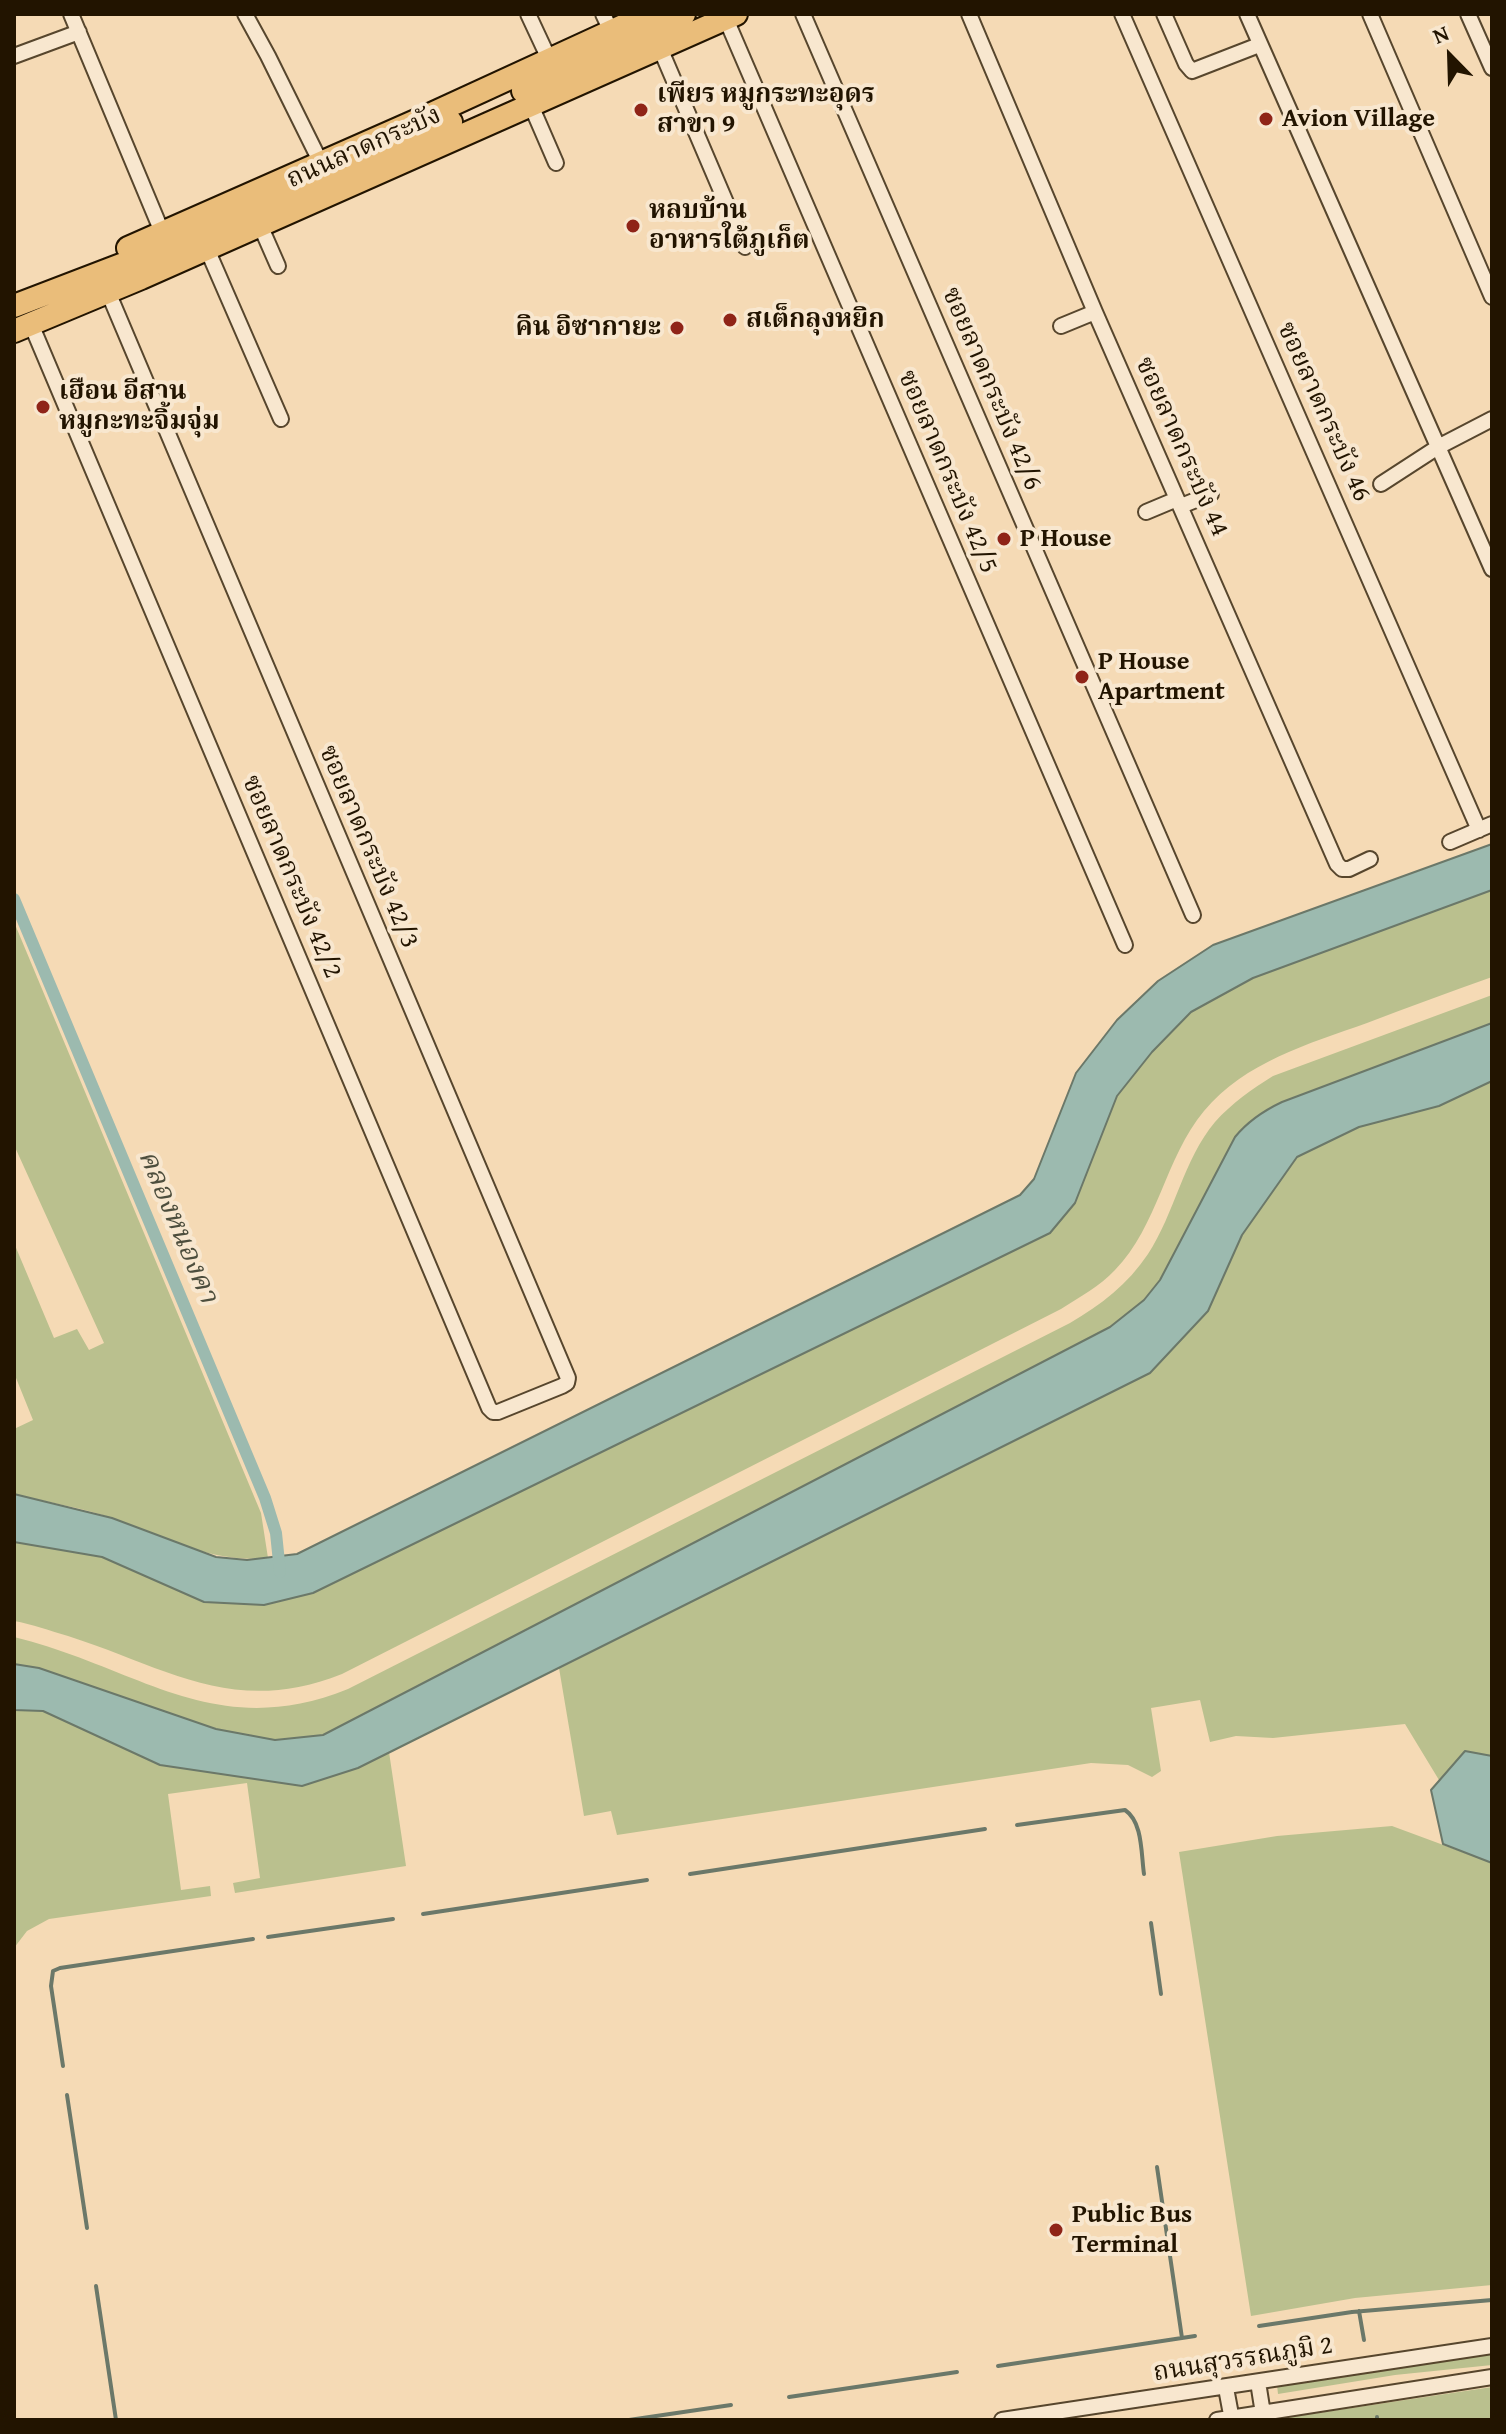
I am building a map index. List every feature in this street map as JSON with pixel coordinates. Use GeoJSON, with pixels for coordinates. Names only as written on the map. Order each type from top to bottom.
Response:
{"type":"FeatureCollection","features":[{"type":"Feature","properties":{"kind":"main road","name":"ถนนลาดกระบัง"},"geometry":{"type":"LineString","coordinates":[[14,305],[162,232],[549,59],[607,22],[649,14]]}},
{"type":"Feature","properties":{"kind":"main road"},"geometry":{"type":"LineString","coordinates":[[14,305],[168,247],[539,84],[684,14]]}},
{"type":"Feature","properties":{"kind":"main road"},"geometry":{"type":"LineString","coordinates":[[555,93],[592,66],[701,14]]}},
{"type":"Feature","properties":{"kind":"main road","name":"ถนนลาดกระบัง"},"geometry":{"type":"LineString","coordinates":[[23,328],[731,16]]}},
{"type":"Feature","properties":{"kind":"street"},"geometry":{"type":"LineString","coordinates":[[71,14],[162,232]]}},
{"type":"Feature","properties":{"kind":"street"},"geometry":{"type":"LineString","coordinates":[[245,14],[321,163]]}},
{"type":"Feature","properties":{"kind":"street"},"geometry":{"type":"LineString","coordinates":[[528,14],[549,59]]}},
{"type":"Feature","properties":{"kind":"street","name":"ซอยลาดกระบัง 42/6"},"geometry":{"type":"LineString","coordinates":[[803,14],[1193,915]]}},
{"type":"Feature","properties":{"kind":"street","name":"ซอยลาดกระบัง 44"},"geometry":{"type":"LineString","coordinates":[[969,14],[1095,312],[1337,864],[1342,869],[1349,869],[1370,859]]}},
{"type":"Feature","properties":{"kind":"street","name":"ซอยลาดกระบัง 46"},"geometry":{"type":"LineString","coordinates":[[1122,14],[1486,827]]}},
{"type":"Feature","properties":{"kind":"street"},"geometry":{"type":"LineString","coordinates":[[1164,14],[1192,71],[1259,45]]}},
{"type":"Feature","properties":{"kind":"street"},"geometry":{"type":"LineString","coordinates":[[1247,14],[1492,569]]}},
{"type":"Feature","properties":{"kind":"street"},"geometry":{"type":"LineString","coordinates":[[1370,14],[1492,297]]}},
{"type":"Feature","properties":{"kind":"street"},"geometry":{"type":"LineString","coordinates":[[1468,14],[1492,68]]}},
{"type":"Feature","properties":{"kind":"street","name":"ซอยลาดกระบัง 42/5"},"geometry":{"type":"LineString","coordinates":[[731,16],[1125,945]]}},
{"type":"Feature","properties":{"kind":"street"},"geometry":{"type":"LineString","coordinates":[[14,56],[79,32]]}},
{"type":"Feature","properties":{"kind":"street"},"geometry":{"type":"LineString","coordinates":[[660,48],[745,247]]}},
{"type":"Feature","properties":{"kind":"street"},"geometry":{"type":"LineString","coordinates":[[530,103],[556,163]]}},
{"type":"Feature","properties":{"kind":"street"},"geometry":{"type":"LineString","coordinates":[[260,225],[278,266]]}},
{"type":"Feature","properties":{"kind":"street"},"geometry":{"type":"LineString","coordinates":[[207,249],[281,419]]}},
{"type":"Feature","properties":{"kind":"street","name":"ซอยลาดกระบัง 42/3"},"geometry":{"type":"LineString","coordinates":[[108,292],[568,1378],[562,1386],[529,1398]]}},
{"type":"Feature","properties":{"kind":"street"},"geometry":{"type":"LineString","coordinates":[[1061,326],[1095,312]]}},
{"type":"Feature","properties":{"kind":"street","name":"ซอยลาดกระบัง 42/2"},"geometry":{"type":"LineString","coordinates":[[23,328],[489,1408],[498,1412],[529,1398]]}},
{"type":"Feature","properties":{"kind":"street"},"geometry":{"type":"LineString","coordinates":[[1381,484],[1438,447],[1492,419]]}},
{"type":"Feature","properties":{"kind":"street"},"geometry":{"type":"LineString","coordinates":[[1146,512],[1211,494]]}},
{"type":"Feature","properties":{"kind":"street"},"geometry":{"type":"LineString","coordinates":[[1450,842],[1486,827]]}},
{"type":"Feature","properties":{"kind":"street","name":"ถนนสุวรรณภูมิ 2"},"geometry":{"type":"LineString","coordinates":[[1002,2420],[1492,2346]]}},
{"type":"Feature","properties":{"kind":"street","name":"ถนนสุวรรณภูมิ 2"},"geometry":{"type":"LineString","coordinates":[[1227,2419],[1264,2417],[1289,2407],[1492,2377]]}},
{"type":"Feature","properties":{"kind":"street"},"geometry":{"type":"LineString","coordinates":[[1258,2382],[1264,2417]]}},
{"type":"Feature","properties":{"kind":"street"},"geometry":{"type":"LineString","coordinates":[[1226,2388],[1227,2419]]}},
{"type":"Feature","properties":{"kind":"green space"},"geometry":{"type":"Polygon","coordinates":[[[1492,890],[1492,977],[1279,1056],[1220,1094],[1204,1111],[1180,1149],[1152,1213],[1130,1252],[1109,1276],[1090,1291],[1061,1309],[342,1674],[303,1686],[267,1691],[234,1689],[202,1683],[68,1636],[14,1621],[14,1542],[102,1557],[205,1602],[313,1593],[1050,1233],[1075,1203],[1117,1096],[1152,1052],[1191,1012],[1253,978],[1492,890]]]}},
{"type":"Feature","properties":{"kind":"green space"},"geometry":{"type":"Polygon","coordinates":[[[14,922],[261,1513],[268,1558],[248,1559],[209,1553],[103,1515],[14,1494],[14,1429],[33,1420],[14,1373],[14,1243],[54,1338],[77,1329],[89,1350],[104,1343],[14,1145],[14,922]]]}},
{"type":"Feature","properties":{"kind":"green space"},"geometry":{"type":"Polygon","coordinates":[[[1492,995],[1492,1023],[1282,1102],[1251,1121],[1235,1137],[1160,1280],[1144,1300],[1110,1327],[323,1735],[275,1740],[216,1729],[39,1668],[14,1664],[14,1637],[177,1694],[216,1704],[257,1708],[300,1704],[348,1689],[1070,1323],[1113,1293],[1140,1265],[1157,1238],[1204,1137],[1242,1097],[1273,1076],[1492,995]]]}},
{"type":"Feature","properties":{"kind":"green space"},"geometry":{"type":"Polygon","coordinates":[[[1492,1081],[1492,1756],[1465,1751],[1439,1780],[1405,1724],[1273,1738],[1236,1736],[1210,1742],[1200,1700],[1151,1708],[1161,1771],[1152,1777],[1128,1765],[1091,1763],[617,1835],[611,1811],[584,1816],[559,1668],[1150,1373],[1208,1311],[1242,1235],[1297,1157],[1359,1127],[1439,1106],[1492,1081]]]}},
{"type":"Feature","properties":{"kind":"green space"},"geometry":{"type":"Polygon","coordinates":[[[14,1710],[43,1711],[160,1765],[301,1786],[358,1768],[389,1752],[406,1866],[235,1893],[233,1883],[260,1878],[247,1783],[168,1794],[181,1890],[210,1886],[211,1896],[49,1919],[27,1931],[14,1948],[14,1710]]]}},
{"type":"Feature","properties":{"kind":"green space"},"geometry":{"type":"Polygon","coordinates":[[[1392,1826],[1492,1863],[1492,2285],[1355,2298],[1251,2316],[1179,1852],[1277,1836],[1392,1826]]]}},
{"type":"Feature","properties":{"kind":"green space"},"geometry":{"type":"Polygon","coordinates":[[[1492,2353],[1492,2365],[1395,2375],[1278,2394],[1277,2385],[1492,2353]]]}},
{"type":"Feature","properties":{"kind":"green space"},"geometry":{"type":"Polygon","coordinates":[[[1492,2387],[1492,2420],[1283,2420],[1291,2417],[1492,2387]]]}},
{"type":"Feature","properties":{"kind":"water"},"geometry":{"type":"Polygon","coordinates":[[[1492,844],[1492,890],[1253,978],[1191,1012],[1152,1052],[1117,1096],[1075,1203],[1050,1233],[313,1593],[264,1605],[204,1602],[102,1557],[14,1542],[14,1494],[112,1518],[216,1557],[247,1560],[297,1554],[1020,1195],[1034,1179],[1076,1073],[1117,1020],[1158,981],[1213,945],[1492,844]]]}},
{"type":"Feature","properties":{"kind":"water"},"geometry":{"type":"Polygon","coordinates":[[[1492,1023],[1492,1081],[1439,1106],[1359,1127],[1297,1157],[1242,1235],[1208,1311],[1150,1373],[358,1768],[302,1786],[160,1765],[43,1711],[14,1710],[14,1664],[39,1668],[216,1729],[275,1740],[323,1735],[1110,1327],[1144,1300],[1160,1280],[1235,1137],[1251,1121],[1282,1102],[1492,1023]]]}},
{"type":"Feature","properties":{"kind":"water"},"geometry":{"type":"Polygon","coordinates":[[[1465,1751],[1492,1756],[1492,1863],[1443,1844],[1431,1790],[1465,1751]]]}},
{"type":"Feature","properties":{"kind":"waterway","name":"คลองหนองคา"},"geometry":{"type":"LineString","coordinates":[[14,899],[265,1498],[276,1533],[280,1572]]}},
{"type":"Feature","properties":{"kind":"waterway"},"geometry":{"type":"LineString","coordinates":[[1017,1825],[1125,1810],[1138,1830],[1144,1874]]}},
{"type":"Feature","properties":{"kind":"waterway"},"geometry":{"type":"LineString","coordinates":[[690,1874],[985,1829]]}},
{"type":"Feature","properties":{"kind":"waterway"},"geometry":{"type":"LineString","coordinates":[[423,1914],[647,1880]]}},
{"type":"Feature","properties":{"kind":"waterway"},"geometry":{"type":"LineString","coordinates":[[268,1937],[393,1919]]}},
{"type":"Feature","properties":{"kind":"waterway"},"geometry":{"type":"LineString","coordinates":[[1151,1923],[1161,1994]]}},
{"type":"Feature","properties":{"kind":"waterway"},"geometry":{"type":"LineString","coordinates":[[63,2066],[51,1986],[53,1971],[253,1939]]}},
{"type":"Feature","properties":{"kind":"waterway"},"geometry":{"type":"LineString","coordinates":[[67,2095],[87,2228]]}},
{"type":"Feature","properties":{"kind":"waterway"},"geometry":{"type":"LineString","coordinates":[[1157,2167],[1182,2338]]}},
{"type":"Feature","properties":{"kind":"waterway"},"geometry":{"type":"LineString","coordinates":[[96,2286],[116,2420]]}},
{"type":"Feature","properties":{"kind":"waterway"},"geometry":{"type":"LineString","coordinates":[[1259,2326],[1352,2312],[1492,2300]]}},
{"type":"Feature","properties":{"kind":"waterway"},"geometry":{"type":"LineString","coordinates":[[1359,2311],[1364,2340]]}},
{"type":"Feature","properties":{"kind":"waterway"},"geometry":{"type":"LineString","coordinates":[[998,2366],[1195,2336]]}},
{"type":"Feature","properties":{"kind":"waterway"},"geometry":{"type":"LineString","coordinates":[[789,2397],[957,2372]]}},
{"type":"Feature","properties":{"kind":"waterway"},"geometry":{"type":"LineString","coordinates":[[629,2420],[731,2405]]}},
{"type":"Feature","properties":{"kind":"place","name":"เพียร หมูกระทะอุดร สาขา 9"},"geometry":{"type":"Point","coordinates":[641,110]}},
{"type":"Feature","properties":{"kind":"place","name":"Avion Village"},"geometry":{"type":"Point","coordinates":[1266,119]}},
{"type":"Feature","properties":{"kind":"place","name":"หลบบ้าน อาหารใต้ภูเก็ต"},"geometry":{"type":"Point","coordinates":[633,226]}},
{"type":"Feature","properties":{"kind":"place","name":"สเต็กลุงหยิก"},"geometry":{"type":"Point","coordinates":[730,320]}},
{"type":"Feature","properties":{"kind":"place","name":"คิน อิซากายะ"},"geometry":{"type":"Point","coordinates":[677,328]}},
{"type":"Feature","properties":{"kind":"place","name":"เฮือน อีสาน หมูกะทะจิ้มจุ่ม"},"geometry":{"type":"Point","coordinates":[43,407]}},
{"type":"Feature","properties":{"kind":"place","name":"P House"},"geometry":{"type":"Point","coordinates":[1004,539]}},
{"type":"Feature","properties":{"kind":"place","name":"P House Apartment"},"geometry":{"type":"Point","coordinates":[1082,677]}},
{"type":"Feature","properties":{"kind":"place","name":"Public Bus Terminal"},"geometry":{"type":"Point","coordinates":[1056,2230]}}]}
